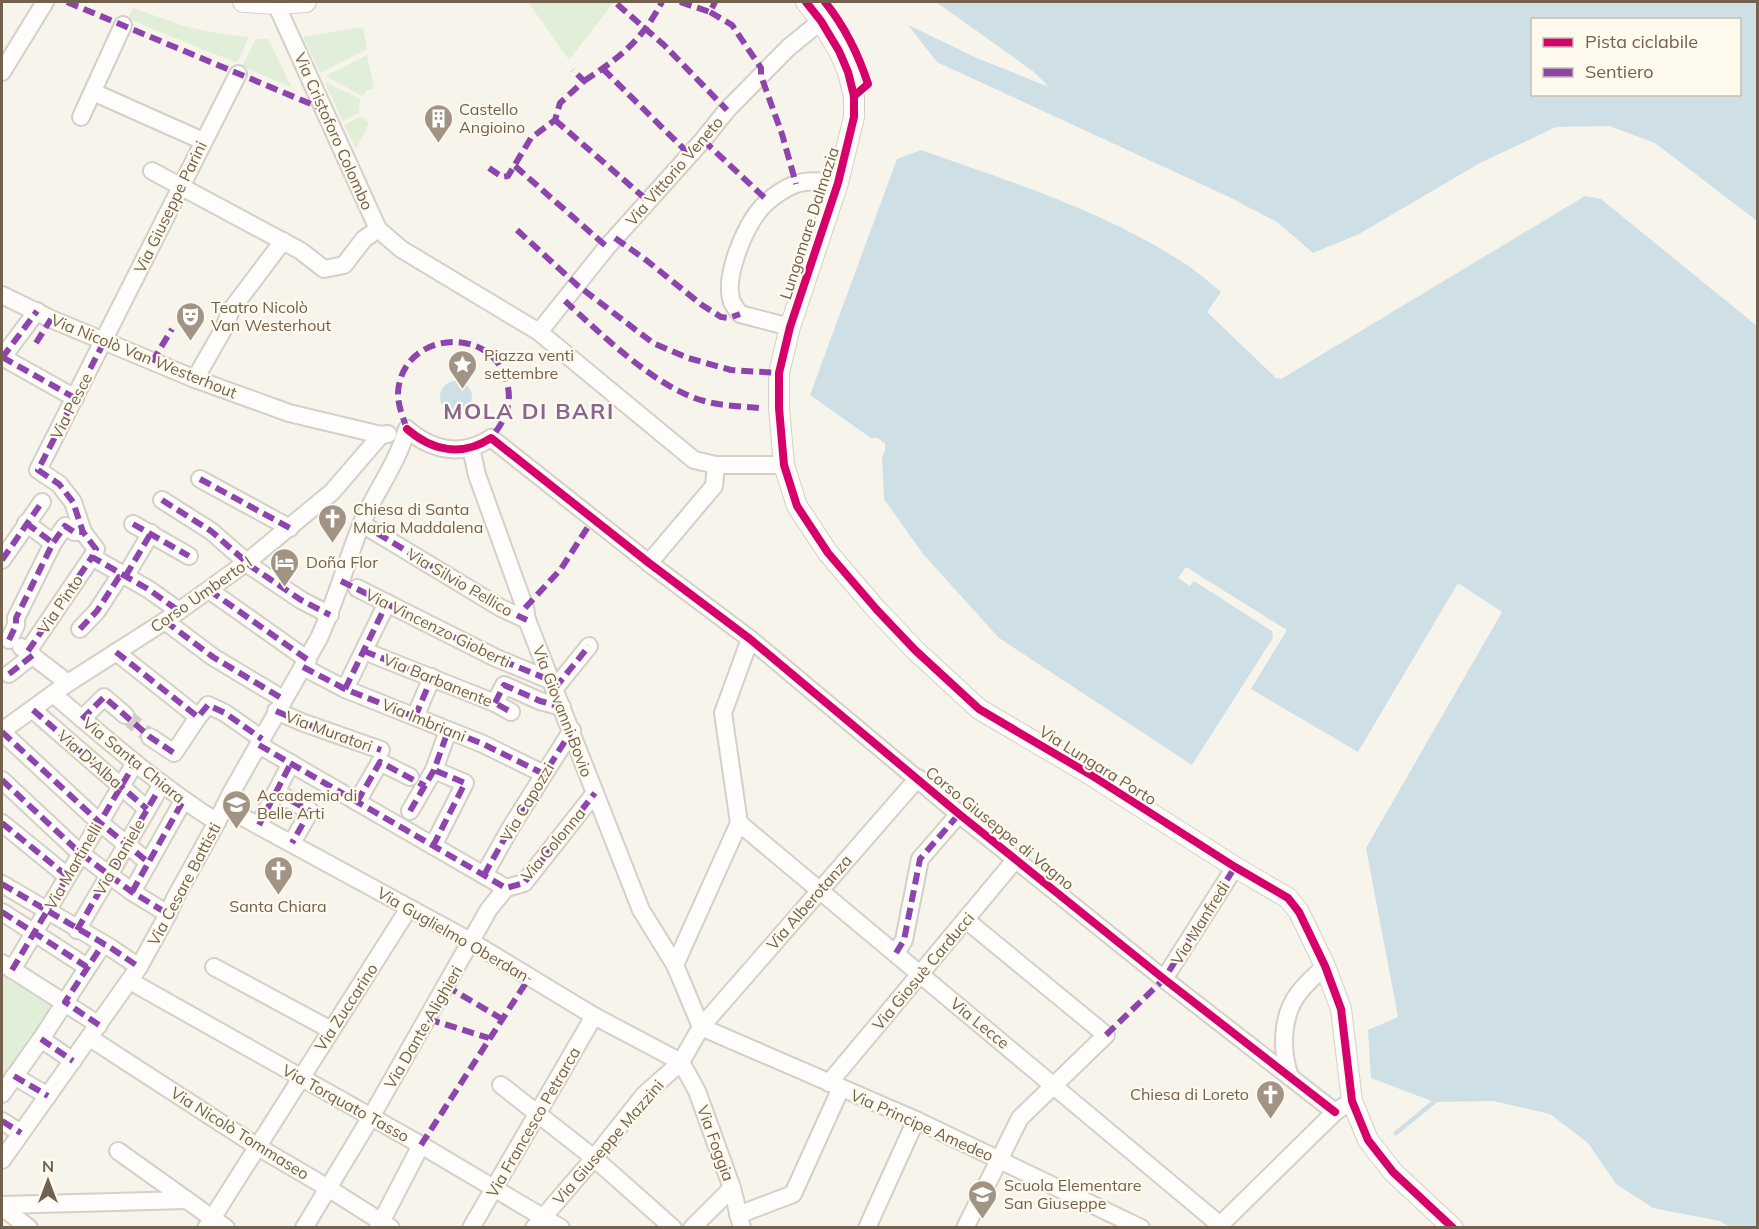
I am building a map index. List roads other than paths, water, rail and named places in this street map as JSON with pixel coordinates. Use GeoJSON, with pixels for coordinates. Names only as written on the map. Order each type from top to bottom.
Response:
{"type":"FeatureCollection","features":[{"type":"Feature","properties":{"kind":"street"},"geometry":{"type":"LineString","coordinates":[[2,72],[45,2]]}},
{"type":"Feature","properties":{"kind":"street"},"geometry":{"type":"LineString","coordinates":[[243,2],[276,4],[306,2]]}},
{"type":"Feature","properties":{"kind":"street","name":"Lungomare Dalmazia"},"geometry":{"type":"LineString","coordinates":[[784,465],[778,408],[779,373],[790,327],[838,183],[853,125],[854,96],[848,72],[839,51],[821,21],[806,2]]}},
{"type":"Feature","properties":{"kind":"street","name":"Via Cristoforo Colombo"},"geometry":{"type":"LineString","coordinates":[[276,4],[378,229],[401,249],[539,332]]}},
{"type":"Feature","properties":{"kind":"street","name":"Via Vittorio Veneto"},"geometry":{"type":"LineString","coordinates":[[539,332],[608,247],[727,110],[788,48],[821,21]]}},
{"type":"Feature","properties":{"kind":"street"},"geometry":{"type":"LineString","coordinates":[[81,117],[123,25]]}},
{"type":"Feature","properties":{"kind":"street","name":"Via Giuseppe Parini"},"geometry":{"type":"LineString","coordinates":[[104,342],[180,185],[238,74]]}},
{"type":"Feature","properties":{"kind":"street"},"geometry":{"type":"LineString","coordinates":[[93,92],[203,141]]}},
{"type":"Feature","properties":{"kind":"street"},"geometry":{"type":"LineString","coordinates":[[152,171],[301,251],[324,269],[344,265],[364,239],[378,229]]}},
{"type":"Feature","properties":{"kind":"street"},"geometry":{"type":"LineString","coordinates":[[790,327],[740,314],[732,302],[730,286],[748,226],[768,201],[796,184],[816,181],[838,183]]}},
{"type":"Feature","properties":{"kind":"street"},"geometry":{"type":"LineString","coordinates":[[195,379],[223,330],[231,310],[283,241]]}},
{"type":"Feature","properties":{"kind":"street","name":"Via Nicolò Van Westerhout"},"geometry":{"type":"LineString","coordinates":[[2,295],[51,319],[195,379],[289,413],[381,435]]}},
{"type":"Feature","properties":{"kind":"street"},"geometry":{"type":"LineString","coordinates":[[37,311],[2,358],[75,398]]}},
{"type":"Feature","properties":{"kind":"street"},"geometry":{"type":"LineString","coordinates":[[539,332],[694,460],[716,465],[784,465]]}},
{"type":"Feature","properties":{"kind":"street","name":"Via Pesce"},"geometry":{"type":"LineString","coordinates":[[83,532],[74,502],[58,484],[38,470],[104,342]]}},
{"type":"Feature","properties":{"kind":"street"},"geometry":{"type":"LineString","coordinates":[[407,429],[418,439],[449,450],[471,448],[491,438],[649,563],[714,486],[716,465]]}},
{"type":"Feature","properties":{"kind":"street"},"geometry":{"type":"LineString","coordinates":[[381,435],[394,434],[407,429]]}},
{"type":"Feature","properties":{"kind":"street"},"geometry":{"type":"LineString","coordinates":[[362,524],[402,447],[407,429]]}},
{"type":"Feature","properties":{"kind":"street","name":"Corso Umberto I"},"geometry":{"type":"LineString","coordinates":[[2,732],[53,693],[172,616],[247,562],[332,492],[381,435]]}},
{"type":"Feature","properties":{"kind":"street","name":"Via Giovanni Bovio"},"geometry":{"type":"LineString","coordinates":[[471,448],[477,475],[525,608],[527,620],[641,910],[675,965],[700,1027]]}},
{"type":"Feature","properties":{"kind":"street","name":"Via Lungara Porto"},"geometry":{"type":"LineString","coordinates":[[784,465],[797,506],[828,553],[915,650],[979,709],[1091,775],[1288,898],[1299,912],[1325,966],[1341,1009],[1352,1101],[1368,1140],[1393,1172],[1453,1227]]}},
{"type":"Feature","properties":{"kind":"street"},"geometry":{"type":"LineString","coordinates":[[200,479],[290,528]]}},
{"type":"Feature","properties":{"kind":"street"},"geometry":{"type":"LineString","coordinates":[[162,500],[211,531],[247,562],[301,600],[330,615]]}},
{"type":"Feature","properties":{"kind":"street"},"geometry":{"type":"LineString","coordinates":[[4,552],[42,502]]}},
{"type":"Feature","properties":{"kind":"street"},"geometry":{"type":"LineString","coordinates":[[26,523],[53,543]]}},
{"type":"Feature","properties":{"kind":"street"},"geometry":{"type":"LineString","coordinates":[[133,524],[189,556]]}},
{"type":"Feature","properties":{"kind":"street","name":"Via Cesare Battisti"},"geometry":{"type":"LineString","coordinates":[[2,1160],[135,974],[168,914],[174,898],[348,584],[362,524]]}},
{"type":"Feature","properties":{"kind":"street","name":"Via Silvio Pellico"},"geometry":{"type":"LineString","coordinates":[[362,524],[501,608],[527,620]]}},
{"type":"Feature","properties":{"kind":"street"},"geometry":{"type":"LineString","coordinates":[[68,683],[31,653],[5,638],[16,625],[16,618],[53,543],[65,526],[74,532],[83,532],[96,549],[92,557]]}},
{"type":"Feature","properties":{"kind":"street"},"geometry":{"type":"LineString","coordinates":[[80,629],[97,611],[119,578],[125,578],[151,533]]}},
{"type":"Feature","properties":{"kind":"street","name":"Via Muratori"},"geometry":{"type":"LineString","coordinates":[[92,557],[125,578],[148,589],[213,657],[304,723],[381,750]]}},
{"type":"Feature","properties":{"kind":"street","name":"Via Pinto"},"geometry":{"type":"LineString","coordinates":[[9,674],[31,653],[92,557]]}},
{"type":"Feature","properties":{"kind":"street","name":"Corso Giuseppe di Vagno"},"geometry":{"type":"LineString","coordinates":[[649,563],[750,639],[959,814],[1164,979],[1335,1112]]}},
{"type":"Feature","properties":{"kind":"street","name":"Via Vincenzo Gioberti"},"geometry":{"type":"LineString","coordinates":[[348,584],[496,658],[554,684]]}},
{"type":"Feature","properties":{"kind":"street","name":"Via Imbriani"},"geometry":{"type":"LineString","coordinates":[[209,590],[305,663],[345,688],[483,744],[544,774]]}},
{"type":"Feature","properties":{"kind":"street"},"geometry":{"type":"LineString","coordinates":[[345,688],[387,603]]}},
{"type":"Feature","properties":{"kind":"street"},"geometry":{"type":"LineString","coordinates":[[675,965],[739,823],[723,713],[750,639]]}},
{"type":"Feature","properties":{"kind":"street"},"geometry":{"type":"LineString","coordinates":[[554,684],[590,646]]}},
{"type":"Feature","properties":{"kind":"street","name":"Via Barbanente"},"geometry":{"type":"LineString","coordinates":[[364,651],[495,702],[511,712]]}},
{"type":"Feature","properties":{"kind":"street"},"geometry":{"type":"LineString","coordinates":[[116,652],[198,717]]}},
{"type":"Feature","properties":{"kind":"street"},"geometry":{"type":"LineString","coordinates":[[415,717],[432,677]]}},
{"type":"Feature","properties":{"kind":"street"},"geometry":{"type":"LineString","coordinates":[[495,702],[504,685],[562,707]]}},
{"type":"Feature","properties":{"kind":"street","name":"Via Santa Chiara"},"geometry":{"type":"LineString","coordinates":[[53,693],[183,801],[221,815]]}},
{"type":"Feature","properties":{"kind":"street"},"geometry":{"type":"LineString","coordinates":[[82,719],[104,696],[125,715]]}},
{"type":"Feature","properties":{"kind":"street"},"geometry":{"type":"LineString","coordinates":[[150,737],[174,753],[208,705],[225,713],[260,742],[291,763],[506,888]]}},
{"type":"Feature","properties":{"kind":"street","name":"Via D'Alba"},"geometry":{"type":"LineString","coordinates":[[33,710],[147,808]]}},
{"type":"Feature","properties":{"kind":"street","name":"Via Capozzi"},"geometry":{"type":"LineString","coordinates":[[483,875],[572,730]]}},
{"type":"Feature","properties":{"kind":"street"},"geometry":{"type":"LineString","coordinates":[[410,811],[434,770],[448,731]]}},
{"type":"Feature","properties":{"kind":"street"},"geometry":{"type":"LineString","coordinates":[[2,732],[99,822],[148,862]]}},
{"type":"Feature","properties":{"kind":"street"},"geometry":{"type":"LineString","coordinates":[[357,802],[380,762],[410,777]]}},
{"type":"Feature","properties":{"kind":"street","name":"Via Martinelli"},"geometry":{"type":"LineString","coordinates":[[7,967],[33,933],[135,763]]}},
{"type":"Feature","properties":{"kind":"street"},"geometry":{"type":"LineString","coordinates":[[259,825],[291,763]]}},
{"type":"Feature","properties":{"kind":"street"},"geometry":{"type":"LineString","coordinates":[[434,770],[465,783],[434,846]]}},
{"type":"Feature","properties":{"kind":"street","name":"Via Alberotanza"},"geometry":{"type":"LineString","coordinates":[[700,1027],[918,778]]}},
{"type":"Feature","properties":{"kind":"street"},"geometry":{"type":"LineString","coordinates":[[2,780],[80,854],[108,876],[168,914]]}},
{"type":"Feature","properties":{"kind":"street","name":"Via Daniele"},"geometry":{"type":"LineString","coordinates":[[77,930],[162,784]]}},
{"type":"Feature","properties":{"kind":"street"},"geometry":{"type":"LineString","coordinates":[[276,792],[310,811],[292,843]]}},
{"type":"Feature","properties":{"kind":"street","name":"Via Colonna"},"geometry":{"type":"LineString","coordinates":[[506,888],[524,883],[595,793]]}},
{"type":"Feature","properties":{"kind":"street"},"geometry":{"type":"LineString","coordinates":[[132,892],[183,801]]}},
{"type":"Feature","properties":{"kind":"street"},"geometry":{"type":"LineString","coordinates":[[896,953],[904,940],[920,859],[959,814]]}},
{"type":"Feature","properties":{"kind":"street","name":"Via Guglielmo Oberdan"},"geometry":{"type":"LineString","coordinates":[[221,815],[259,825],[472,942],[594,1016],[681,1062]]}},
{"type":"Feature","properties":{"kind":"street"},"geometry":{"type":"LineString","coordinates":[[2,823],[67,876]]}},
{"type":"Feature","properties":{"kind":"street","name":"Via Lecce"},"geometry":{"type":"LineString","coordinates":[[739,823],[1053,1084],[1219,1226]]}},
{"type":"Feature","properties":{"kind":"street","name":"Via Giosuè Carducci"},"geometry":{"type":"LineString","coordinates":[[740,1221],[793,1194],[835,1085],[920,975],[1016,859]]}},
{"type":"Feature","properties":{"kind":"street","name":"Via Manfredi"},"geometry":{"type":"LineString","coordinates":[[1164,979],[1235,867]]}},
{"type":"Feature","properties":{"kind":"street","name":"Via Torquato Tasso"},"geometry":{"type":"LineString","coordinates":[[2,884],[46,912],[104,944],[135,974],[300,1078],[495,1188],[538,1222],[561,1227]]}},
{"type":"Feature","properties":{"kind":"street","name":"Via Dante Alighieri"},"geometry":{"type":"LineString","coordinates":[[304,1227],[371,1117],[489,909],[506,888]]}},
{"type":"Feature","properties":{"kind":"street","name":"Via Zuccarino"},"geometry":{"type":"LineString","coordinates":[[215,1224],[300,1078],[409,908]]}},
{"type":"Feature","properties":{"kind":"street"},"geometry":{"type":"LineString","coordinates":[[2,912],[87,967]]}},
{"type":"Feature","properties":{"kind":"street"},"geometry":{"type":"LineString","coordinates":[[965,1227],[1020,1118],[1106,1035],[966,920]]}},
{"type":"Feature","properties":{"kind":"street"},"geometry":{"type":"LineString","coordinates":[[2,1094],[104,944]]}},
{"type":"Feature","properties":{"kind":"street"},"geometry":{"type":"LineString","coordinates":[[214,966],[332,1030]]}},
{"type":"Feature","properties":{"kind":"street"},"geometry":{"type":"LineString","coordinates":[[1290,1077],[1285,1062],[1284,1031],[1291,1007],[1297,995],[1325,966]]}},
{"type":"Feature","properties":{"kind":"street","name":"Via Nicolò Tommaseo"},"geometry":{"type":"LineString","coordinates":[[7,967],[65,1002],[95,1031],[258,1147],[328,1188],[384,1226]]}},
{"type":"Feature","properties":{"kind":"street","name":"Via Francesco Petrarca"},"geometry":{"type":"LineString","coordinates":[[471,1227],[594,1016]]}},
{"type":"Feature","properties":{"kind":"street","name":"Via Giuseppe Mazzini"},"geometry":{"type":"LineString","coordinates":[[538,1222],[594,1158],[644,1095],[681,1062],[700,1027]]}},
{"type":"Feature","properties":{"kind":"street","name":"Via Principe Amedeo"},"geometry":{"type":"LineString","coordinates":[[700,1027],[916,1120],[1141,1227]]}},
{"type":"Feature","properties":{"kind":"street"},"geometry":{"type":"LineString","coordinates":[[41,1039],[73,1061]]}},
{"type":"Feature","properties":{"kind":"street","name":"Via Foggia"},"geometry":{"type":"LineString","coordinates":[[681,1062],[697,1091],[732,1188],[740,1221]]}},
{"type":"Feature","properties":{"kind":"street"},"geometry":{"type":"LineString","coordinates":[[14,1076],[48,1096]]}},
{"type":"Feature","properties":{"kind":"street"},"geometry":{"type":"LineString","coordinates":[[501,1085],[594,1158],[673,1227]]}},
{"type":"Feature","properties":{"kind":"street"},"geometry":{"type":"LineString","coordinates":[[1219,1226],[1335,1112],[1352,1101]]}},
{"type":"Feature","properties":{"kind":"street"},"geometry":{"type":"LineString","coordinates":[[867,1227],[916,1120]]}},
{"type":"Feature","properties":{"kind":"street"},"geometry":{"type":"LineString","coordinates":[[2,1121],[21,1133]]}},
{"type":"Feature","properties":{"kind":"street"},"geometry":{"type":"LineString","coordinates":[[384,1226],[421,1145]]}},
{"type":"Feature","properties":{"kind":"street"},"geometry":{"type":"LineString","coordinates":[[118,1151],[187,1200],[215,1224]]}},
{"type":"Feature","properties":{"kind":"street"},"geometry":{"type":"LineString","coordinates":[[692,1227],[732,1188]]}},
{"type":"Feature","properties":{"kind":"street"},"geometry":{"type":"LineString","coordinates":[[2,1206],[187,1200]]}},
{"type":"Feature","properties":{"kind":"street"},"geometry":{"type":"LineString","coordinates":[[2,1206],[29,1227]]}},
{"type":"Feature","properties":{"kind":"waterway"},"geometry":{"type":"LineString","coordinates":[[1396,1133],[1434,1102]]}},
{"type":"Feature","properties":{"kind":"tunnel"},"geometry":{"type":"LineString","coordinates":[[125,715],[150,737]]}},
{"type":"Feature","properties":{"kind":"place","name":"Castello Angioino"},"geometry":{"type":"Point","coordinates":[438,144]}},
{"type":"Feature","properties":{"kind":"place","name":"Teatro Nicolò Van Westerhout"},"geometry":{"type":"Point","coordinates":[190,342]}},
{"type":"Feature","properties":{"kind":"place","name":"Piazza venti settembre"},"geometry":{"type":"Point","coordinates":[463,390]}},
{"type":"Feature","properties":{"kind":"place","name":"Chiesa di Santa Maria Maddalena"},"geometry":{"type":"Point","coordinates":[332,544]}},
{"type":"Feature","properties":{"kind":"place","name":"Doña Flor"},"geometry":{"type":"Point","coordinates":[285,588]}},
{"type":"Feature","properties":{"kind":"place","name":"Accademia di Belle Arti"},"geometry":{"type":"Point","coordinates":[236,830]}},
{"type":"Feature","properties":{"kind":"place","name":"Santa Chiara"},"geometry":{"type":"Point","coordinates":[278,896]}},
{"type":"Feature","properties":{"kind":"place","name":"Chiesa di Loreto"},"geometry":{"type":"Point","coordinates":[1270,1120]}},
{"type":"Feature","properties":{"kind":"place","name":"Scuola Elementare San Giuseppe"},"geometry":{"type":"Point","coordinates":[983,1220]}},
{"type":"Feature","properties":{"kind":"district","name":"MOLA DI BARI"},"geometry":{"type":"Point","coordinates":[529,411]}}]}
